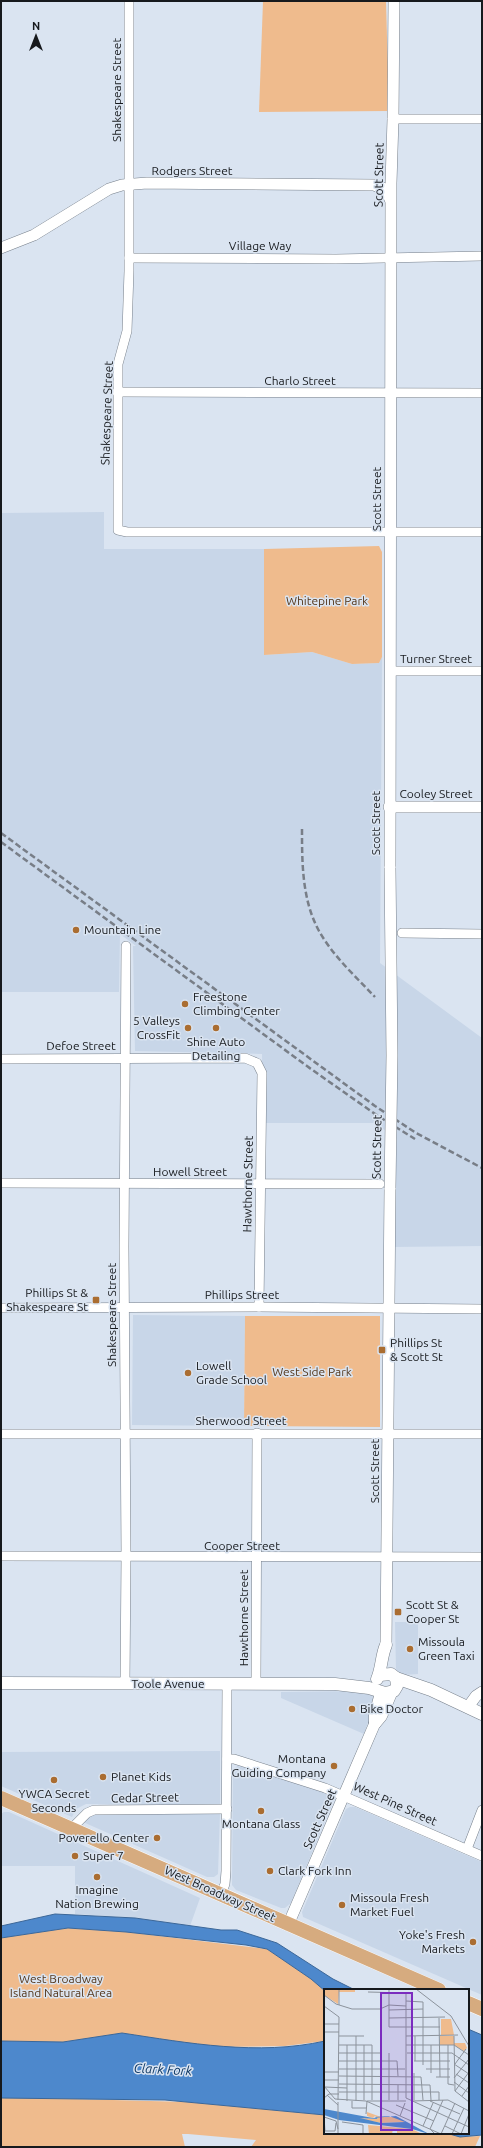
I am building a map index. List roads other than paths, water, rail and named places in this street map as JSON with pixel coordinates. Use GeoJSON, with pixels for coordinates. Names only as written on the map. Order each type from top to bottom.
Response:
{"type":"FeatureCollection","features":[{"type":"Feature","properties":{"kind":"main road"},"geometry":{"type":"LineString","coordinates":[[375,1723],[381,1716],[386,1692],[379,1676],[383,1651],[386,1645]]}},
{"type":"Feature","properties":{"kind":"main road"},"geometry":{"type":"LineString","coordinates":[[386,1645],[397,1686],[386,1692]]}},
{"type":"Feature","properties":{"kind":"main road","name":"Toole Avenue"},"geometry":{"type":"LineString","coordinates":[[335,1684],[386,1674],[431,1690],[482,1714]]}},
{"type":"Feature","properties":{"kind":"main road","name":"Toole Avenue"},"geometry":{"type":"LineString","coordinates":[[1,1683],[335,1684],[386,1692],[411,1690],[433,1698],[452,1700]]}},
{"type":"Feature","properties":{"kind":"main road","name":"West Broadway Street"},"geometry":{"type":"LineString","coordinates":[[1,1798],[437,1989]]}},
{"type":"Feature","properties":{"kind":"main road"},"geometry":{"type":"LineString","coordinates":[[469,2002],[482,2009]]}},
{"type":"Feature","properties":{"kind":"street","name":"Shakespeare Street"},"geometry":{"type":"LineString","coordinates":[[129,1],[129,258],[127,331],[118,364],[117,526],[122,532],[390,531]]}},
{"type":"Feature","properties":{"kind":"street","name":"Scott Street"},"geometry":{"type":"LineString","coordinates":[[386,1645],[388,1309],[385,1186],[392,1055],[389,807],[391,202],[394,1]]}},
{"type":"Feature","properties":{"kind":"street"},"geometry":{"type":"LineString","coordinates":[[393,119],[482,119]]}},
{"type":"Feature","properties":{"kind":"street","name":"Rodgers Street"},"geometry":{"type":"LineString","coordinates":[[1,248],[34,235],[109,189],[129,184],[374,185],[386,189],[391,202]]}},
{"type":"Feature","properties":{"kind":"street"},"geometry":{"type":"LineString","coordinates":[[391,257],[482,256]]}},
{"type":"Feature","properties":{"kind":"street","name":"Village Way"},"geometry":{"type":"LineString","coordinates":[[129,258],[391,257]]}},
{"type":"Feature","properties":{"kind":"street","name":"Charlo Street"},"geometry":{"type":"LineString","coordinates":[[118,392],[482,392]]}},
{"type":"Feature","properties":{"kind":"street"},"geometry":{"type":"LineString","coordinates":[[390,531],[482,532]]}},
{"type":"Feature","properties":{"kind":"street","name":"Turner Street"},"geometry":{"type":"LineString","coordinates":[[390,671],[482,671]]}},
{"type":"Feature","properties":{"kind":"street","name":"Cooley Street"},"geometry":{"type":"LineString","coordinates":[[389,807],[482,807]]}},
{"type":"Feature","properties":{"kind":"street"},"geometry":{"type":"LineString","coordinates":[[402,933],[482,934]]}},
{"type":"Feature","properties":{"kind":"street","name":"Shakespeare Street"},"geometry":{"type":"LineString","coordinates":[[125,1684],[126,1556],[124,1307],[126,946]]}},
{"type":"Feature","properties":{"kind":"street","name":"Defoe Street"},"geometry":{"type":"LineString","coordinates":[[1,1059],[245,1058],[257,1063]]}},
{"type":"Feature","properties":{"kind":"street","name":"Hawthorne Street"},"geometry":{"type":"LineString","coordinates":[[257,1063],[262,1073],[259,1307]]}},
{"type":"Feature","properties":{"kind":"street","name":"Howell Street"},"geometry":{"type":"LineString","coordinates":[[1,1183],[385,1186]]}},
{"type":"Feature","properties":{"kind":"street","name":"Phillips Street"},"geometry":{"type":"LineString","coordinates":[[1,1308],[259,1307],[482,1309]]}},
{"type":"Feature","properties":{"kind":"street","name":"Hawthorne Street"},"geometry":{"type":"LineString","coordinates":[[256,1683],[257,1433]]}},
{"type":"Feature","properties":{"kind":"street","name":"Sherwood Street"},"geometry":{"type":"LineString","coordinates":[[1,1434],[482,1434]]}},
{"type":"Feature","properties":{"kind":"street","name":"Cooper Street"},"geometry":{"type":"LineString","coordinates":[[1,1556],[256,1558],[482,1557]]}},
{"type":"Feature","properties":{"kind":"street"},"geometry":{"type":"LineString","coordinates":[[221,1894],[225,1884],[226,1871],[227,1684]]}},
{"type":"Feature","properties":{"kind":"street"},"geometry":{"type":"LineString","coordinates":[[468,1707],[476,1696],[482,1692]]}},
{"type":"Feature","properties":{"kind":"street","name":"Scott Street"},"geometry":{"type":"LineString","coordinates":[[288,1925],[345,1796],[375,1723]]}},
{"type":"Feature","properties":{"kind":"street","name":"West Pine Street"},"geometry":{"type":"LineString","coordinates":[[227,1759],[234,1759],[288,1775],[345,1796],[482,1856]]}},
{"type":"Feature","properties":{"kind":"street","name":"Cedar Street"},"geometry":{"type":"LineString","coordinates":[[71,1829],[87,1812],[94,1810],[227,1809]]}},
{"type":"Feature","properties":{"kind":"street"},"geometry":{"type":"LineString","coordinates":[[467,1850],[482,1810]]}},
{"type":"Feature","properties":{"kind":"water"},"geometry":{"type":"Polygon","coordinates":[[[55,1914],[135,1918],[221,1930],[237,1930],[277,1943],[333,1979],[353,1989],[324,1990],[311,1979],[267,1949],[246,1945],[126,1932],[68,1928],[1,1938],[1,1926],[55,1914]]]}},
{"type":"Feature","properties":{"kind":"water"},"geometry":{"type":"Polygon","coordinates":[[[469,2029],[482,2035],[482,2135],[460,2137],[450,2134],[469,2134],[469,2029]]]}},
{"type":"Feature","properties":{"kind":"water","name":"Clark Fork"},"geometry":{"type":"Polygon","coordinates":[[[122,2033],[172,2041],[249,2048],[300,2045],[324,2041],[324,2115],[165,2100],[1,2098],[1,2041],[63,2042],[122,2033]]]}},
{"type":"Feature","properties":{"kind":"railway"},"geometry":{"type":"LineString","coordinates":[[302,829],[304,881],[313,919],[331,949],[375,997]]}},
{"type":"Feature","properties":{"kind":"railway"},"geometry":{"type":"LineString","coordinates":[[1,833],[375,1106],[416,1133],[482,1168]]}},
{"type":"Feature","properties":{"kind":"railway"},"geometry":{"type":"LineString","coordinates":[[1,842],[311,1069],[378,1116],[415,1139]]}},
{"type":"Feature","properties":{"kind":"place","name":"Mountain Line"},"geometry":{"type":"Point","coordinates":[76,930]}},
{"type":"Feature","properties":{"kind":"place","name":"Freestone Climbing Center"},"geometry":{"type":"Point","coordinates":[185,1004]}},
{"type":"Feature","properties":{"kind":"place","name":"5 Valleys CrossFit"},"geometry":{"type":"Point","coordinates":[188,1028]}},
{"type":"Feature","properties":{"kind":"place","name":"Shine Auto Detailing"},"geometry":{"type":"Point","coordinates":[216,1028]}},
{"type":"Feature","properties":{"kind":"place","name":"Phillips St & Shakespeare St"},"geometry":{"type":"Point","coordinates":[96,1300]}},
{"type":"Feature","properties":{"kind":"place","name":"Phillips St & Scott St"},"geometry":{"type":"Point","coordinates":[382,1350]}},
{"type":"Feature","properties":{"kind":"place","name":"Lowell Grade School"},"geometry":{"type":"Point","coordinates":[188,1373]}},
{"type":"Feature","properties":{"kind":"place","name":"Scott St & Cooper St"},"geometry":{"type":"Point","coordinates":[398,1612]}},
{"type":"Feature","properties":{"kind":"place","name":"Missoula Green Taxi"},"geometry":{"type":"Point","coordinates":[410,1649]}},
{"type":"Feature","properties":{"kind":"place","name":"Bike Doctor"},"geometry":{"type":"Point","coordinates":[352,1709]}},
{"type":"Feature","properties":{"kind":"place","name":"Montana Guiding Company"},"geometry":{"type":"Point","coordinates":[334,1766]}},
{"type":"Feature","properties":{"kind":"place","name":"Planet Kids"},"geometry":{"type":"Point","coordinates":[103,1777]}},
{"type":"Feature","properties":{"kind":"place","name":"YWCA Secret Seconds"},"geometry":{"type":"Point","coordinates":[54,1780]}},
{"type":"Feature","properties":{"kind":"place","name":"Montana Glass"},"geometry":{"type":"Point","coordinates":[261,1811]}},
{"type":"Feature","properties":{"kind":"place","name":"Poverello Center"},"geometry":{"type":"Point","coordinates":[157,1838]}},
{"type":"Feature","properties":{"kind":"place","name":"Super 7"},"geometry":{"type":"Point","coordinates":[75,1856]}},
{"type":"Feature","properties":{"kind":"place","name":"Clark Fork Inn"},"geometry":{"type":"Point","coordinates":[270,1871]}},
{"type":"Feature","properties":{"kind":"place","name":"Imagine Nation Brewing"},"geometry":{"type":"Point","coordinates":[97,1877]}},
{"type":"Feature","properties":{"kind":"place","name":"Missoula Fresh Market Fuel"},"geometry":{"type":"Point","coordinates":[342,1905]}},
{"type":"Feature","properties":{"kind":"place","name":"Yoke's Fresh Markets"},"geometry":{"type":"Point","coordinates":[473,1942]}},
{"type":"Feature","properties":{"kind":"park label","name":"Whitepine Park"},"geometry":{"type":"Point","coordinates":[327,601]}},
{"type":"Feature","properties":{"kind":"park label","name":"West Side Park"},"geometry":{"type":"Point","coordinates":[312,1372]}},
{"type":"Feature","properties":{"kind":"park label","name":"West Broadway Island Natural Area"},"geometry":{"type":"Point","coordinates":[61,1986]}}]}
